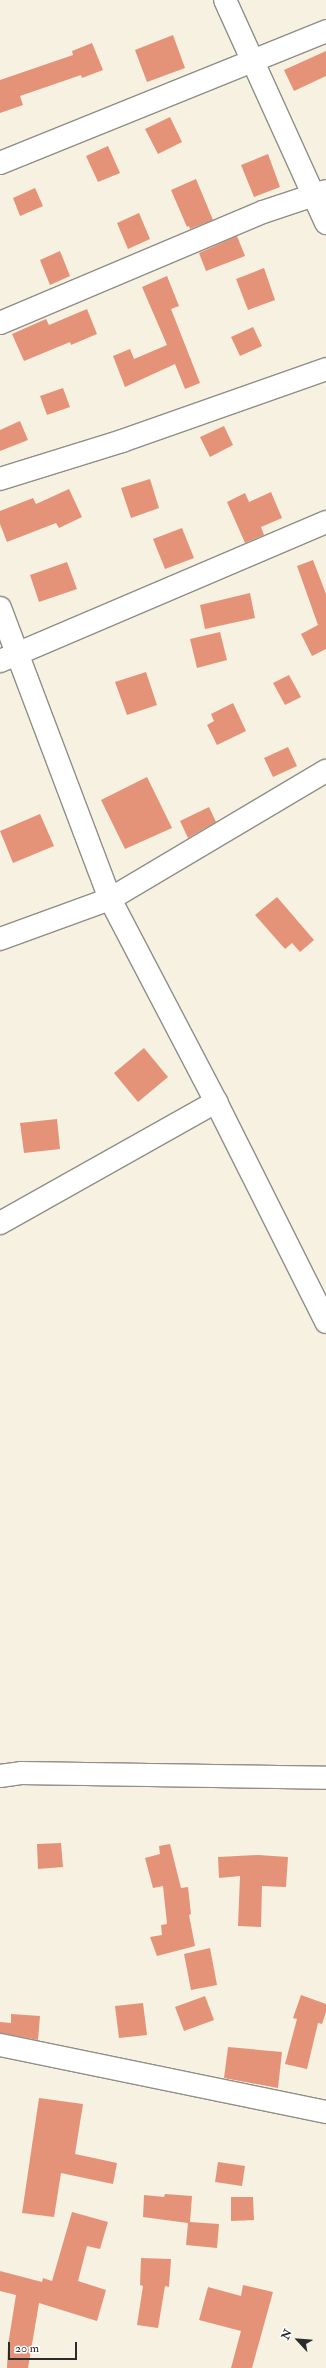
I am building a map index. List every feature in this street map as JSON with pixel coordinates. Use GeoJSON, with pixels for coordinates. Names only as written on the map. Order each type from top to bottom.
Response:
{"type":"FeatureCollection","features":[{"type":"Feature","properties":{"kind":"street"},"geometry":{"type":"LineString","coordinates":[[225,0],[252,63],[320,194],[326,223]]}},
{"type":"Feature","properties":{"kind":"street"},"geometry":{"type":"LineString","coordinates":[[0,163],[252,63],[326,31]]}},
{"type":"Feature","properties":{"kind":"street"},"geometry":{"type":"LineString","coordinates":[[0,323],[263,212],[320,194]]}},
{"type":"Feature","properties":{"kind":"street"},"geometry":{"type":"LineString","coordinates":[[0,479],[122,441],[326,369]]}},
{"type":"Feature","properties":{"kind":"street"},"geometry":{"type":"LineString","coordinates":[[9,658],[326,522]]}},
{"type":"Feature","properties":{"kind":"street"},"geometry":{"type":"LineString","coordinates":[[0,608],[9,658],[110,899],[216,1102],[326,1322]]}},
{"type":"Feature","properties":{"kind":"street"},"geometry":{"type":"LineString","coordinates":[[0,939],[110,899],[326,771]]}},
{"type":"Feature","properties":{"kind":"street"},"geometry":{"type":"LineString","coordinates":[[0,1223],[216,1102]]}},
{"type":"Feature","properties":{"kind":"street"},"geometry":{"type":"LineString","coordinates":[[0,1776],[22,1773],[326,1778]]}},
{"type":"Feature","properties":{"kind":"street"},"geometry":{"type":"LineString","coordinates":[[0,2045],[326,2112]]}},
{"type":"Feature","properties":{"kind":"building"},"geometry":{"type":"Polygon","coordinates":[[[173,35],[185,68],[147,82],[135,50],[173,35]]]}},
{"type":"Feature","properties":{"kind":"building"},"geometry":{"type":"Polygon","coordinates":[[[92,43],[103,70],[82,78],[81,75],[20,96],[23,105],[0,113],[0,80],[73,55],[72,51],[92,43]]]}},
{"type":"Feature","properties":{"kind":"building"},"geometry":{"type":"Polygon","coordinates":[[[326,51],[326,76],[294,91],[284,70],[326,51]]]}},
{"type":"Feature","properties":{"kind":"building"},"geometry":{"type":"Polygon","coordinates":[[[170,117],[182,142],[158,154],[145,129],[170,117]]]}},
{"type":"Feature","properties":{"kind":"building"},"geometry":{"type":"Polygon","coordinates":[[[108,146],[120,173],[98,182],[86,156],[108,146]]]}},
{"type":"Feature","properties":{"kind":"building"},"geometry":{"type":"Polygon","coordinates":[[[268,154],[280,187],[254,197],[241,165],[268,154]]]}},
{"type":"Feature","properties":{"kind":"building"},"geometry":{"type":"Polygon","coordinates":[[[196,179],[213,220],[190,229],[189,226],[187,227],[171,190],[196,179]]]}},
{"type":"Feature","properties":{"kind":"building"},"geometry":{"type":"Polygon","coordinates":[[[35,188],[43,206],[20,216],[13,198],[35,188]]]}},
{"type":"Feature","properties":{"kind":"building"},"geometry":{"type":"Polygon","coordinates":[[[139,213],[150,239],[128,249],[117,223],[139,213]]]}},
{"type":"Feature","properties":{"kind":"building"},"geometry":{"type":"Polygon","coordinates":[[[237,236],[245,256],[206,271],[199,253],[237,236]]]}},
{"type":"Feature","properties":{"kind":"building"},"geometry":{"type":"Polygon","coordinates":[[[60,251],[70,276],[50,285],[40,260],[60,251]]]}},
{"type":"Feature","properties":{"kind":"building"},"geometry":{"type":"Polygon","coordinates":[[[264,268],[275,300],[248,310],[236,279],[264,268]]]}},
{"type":"Feature","properties":{"kind":"building"},"geometry":{"type":"Polygon","coordinates":[[[167,276],[179,306],[171,309],[200,383],[185,389],[175,364],[125,387],[113,356],[130,349],[134,359],[167,345],[142,287],[167,276]]]}},
{"type":"Feature","properties":{"kind":"building"},"geometry":{"type":"Polygon","coordinates":[[[87,309],[97,334],[71,345],[70,342],[24,361],[12,334],[46,319],[49,325],[87,309]]]}},
{"type":"Feature","properties":{"kind":"building"},"geometry":{"type":"Polygon","coordinates":[[[253,327],[262,346],[240,356],[231,337],[253,327]]]}},
{"type":"Feature","properties":{"kind":"building"},"geometry":{"type":"Polygon","coordinates":[[[63,388],[70,407],[47,415],[40,396],[63,388]]]}},
{"type":"Feature","properties":{"kind":"building"},"geometry":{"type":"Polygon","coordinates":[[[20,421],[28,440],[0,451],[0,430],[20,421]]]}},
{"type":"Feature","properties":{"kind":"building"},"geometry":{"type":"Polygon","coordinates":[[[224,426],[233,445],[210,457],[200,437],[224,426]]]}},
{"type":"Feature","properties":{"kind":"building"},"geometry":{"type":"Polygon","coordinates":[[[150,479],[159,508],[131,518],[121,488],[150,479]]]}},
{"type":"Feature","properties":{"kind":"building"},"geometry":{"type":"Polygon","coordinates":[[[69,489],[82,517],[59,528],[56,523],[7,542],[0,524],[0,511],[33,498],[36,504],[69,489]]]}},
{"type":"Feature","properties":{"kind":"building"},"geometry":{"type":"Polygon","coordinates":[[[271,492],[282,518],[261,527],[264,535],[245,543],[227,502],[245,493],[249,502],[271,492]]]}},
{"type":"Feature","properties":{"kind":"building"},"geometry":{"type":"Polygon","coordinates":[[[182,528],[194,558],[165,569],[153,539],[182,528]]]}},
{"type":"Feature","properties":{"kind":"building"},"geometry":{"type":"Polygon","coordinates":[[[313,560],[326,594],[326,649],[312,656],[301,634],[318,625],[297,566],[313,560]]]}},
{"type":"Feature","properties":{"kind":"building"},"geometry":{"type":"Polygon","coordinates":[[[67,562],[77,589],[39,602],[30,575],[67,562]]]}},
{"type":"Feature","properties":{"kind":"building"},"geometry":{"type":"Polygon","coordinates":[[[250,593],[255,618],[205,629],[200,605],[250,593]]]}},
{"type":"Feature","properties":{"kind":"building"},"geometry":{"type":"Polygon","coordinates":[[[220,632],[227,660],[197,668],[190,639],[220,632]]]}},
{"type":"Feature","properties":{"kind":"building"},"geometry":{"type":"Polygon","coordinates":[[[146,672],[157,705],[127,715],[115,682],[146,672]]]}},
{"type":"Feature","properties":{"kind":"building"},"geometry":{"type":"Polygon","coordinates":[[[289,675],[301,697],[285,705],[273,683],[289,675]]]}},
{"type":"Feature","properties":{"kind":"building"},"geometry":{"type":"Polygon","coordinates":[[[233,703],[246,731],[217,745],[207,725],[214,721],[211,714],[233,703]]]}},
{"type":"Feature","properties":{"kind":"building"},"geometry":{"type":"Polygon","coordinates":[[[288,747],[297,766],[273,777],[264,758],[288,747]]]}},
{"type":"Feature","properties":{"kind":"building"},"geometry":{"type":"Polygon","coordinates":[[[147,777],[172,828],[125,849],[101,800],[147,777]]]}},
{"type":"Feature","properties":{"kind":"building"},"geometry":{"type":"Polygon","coordinates":[[[209,807],[216,822],[188,838],[180,821],[209,807]]]}},
{"type":"Feature","properties":{"kind":"building"},"geometry":{"type":"Polygon","coordinates":[[[40,814],[54,846],[13,863],[0,831],[40,814]]]}},
{"type":"Feature","properties":{"kind":"building"},"geometry":{"type":"Polygon","coordinates":[[[277,897],[314,940],[300,952],[292,943],[285,949],[255,915],[277,897]]]}},
{"type":"Feature","properties":{"kind":"building"},"geometry":{"type":"Polygon","coordinates":[[[144,1048],[168,1077],[138,1102],[114,1073],[144,1048]]]}},
{"type":"Feature","properties":{"kind":"building"},"geometry":{"type":"Polygon","coordinates":[[[57,1119],[60,1149],[24,1153],[20,1123],[57,1119]]]}},
{"type":"Feature","properties":{"kind":"building"},"geometry":{"type":"Polygon","coordinates":[[[61,1843],[63,1867],[38,1869],[37,1844],[61,1843]]]}},
{"type":"Feature","properties":{"kind":"building"},"geometry":{"type":"Polygon","coordinates":[[[170,1844],[181,1888],[188,1887],[191,1914],[189,1915],[195,1946],[157,1956],[150,1937],[162,1935],[161,1925],[167,1924],[163,1886],[153,1888],[145,1858],[160,1854],[159,1846],[170,1844]]]}},
{"type":"Feature","properties":{"kind":"building"},"geometry":{"type":"Polygon","coordinates":[[[258,1855],[288,1857],[286,1887],[262,1886],[261,1927],[238,1926],[240,1876],[219,1878],[218,1857],[258,1855]]]}},
{"type":"Feature","properties":{"kind":"building"},"geometry":{"type":"Polygon","coordinates":[[[210,1948],[217,1985],[191,1990],[184,1954],[210,1948]]]}},
{"type":"Feature","properties":{"kind":"building"},"geometry":{"type":"Polygon","coordinates":[[[301,1995],[326,2004],[326,2012],[322,2024],[318,2023],[307,2069],[285,2064],[297,2019],[293,2018],[301,1995]]]}},
{"type":"Feature","properties":{"kind":"building"},"geometry":{"type":"Polygon","coordinates":[[[205,1996],[214,2020],[184,2031],[175,2007],[205,1996]]]}},
{"type":"Feature","properties":{"kind":"building"},"geometry":{"type":"Polygon","coordinates":[[[143,2003],[147,2035],[119,2038],[115,2006],[143,2003]]]}},
{"type":"Feature","properties":{"kind":"building"},"geometry":{"type":"Polygon","coordinates":[[[11,2014],[40,2016],[38,2040],[0,2033],[0,2022],[11,2023],[11,2014]]]}},
{"type":"Feature","properties":{"kind":"building"},"geometry":{"type":"Polygon","coordinates":[[[228,2047],[282,2052],[278,2088],[224,2078],[228,2047]]]}},
{"type":"Feature","properties":{"kind":"building"},"geometry":{"type":"Polygon","coordinates":[[[39,2098],[83,2104],[75,2154],[117,2163],[113,2184],[61,2173],[54,2217],[22,2213],[39,2098]]]}},
{"type":"Feature","properties":{"kind":"building"},"geometry":{"type":"Polygon","coordinates":[[[218,2162],[245,2166],[242,2186],[215,2182],[218,2162]]]}},
{"type":"Feature","properties":{"kind":"building"},"geometry":{"type":"Polygon","coordinates":[[[165,2194],[192,2196],[190,2222],[219,2224],[217,2248],[186,2245],[188,2223],[143,2217],[144,2195],[164,2197],[165,2194]]]}},
{"type":"Feature","properties":{"kind":"building"},"geometry":{"type":"Polygon","coordinates":[[[231,2197],[253,2197],[254,2220],[231,2221],[231,2197]]]}},
{"type":"Feature","properties":{"kind":"building"},"geometry":{"type":"Polygon","coordinates":[[[72,2212],[108,2222],[100,2249],[87,2246],[78,2281],[106,2290],[97,2321],[39,2303],[28,2368],[7,2368],[8,2345],[16,2295],[0,2291],[0,2271],[42,2282],[43,2278],[52,2281],[72,2212]]]}},
{"type":"Feature","properties":{"kind":"building"},"geometry":{"type":"Polygon","coordinates":[[[141,2258],[171,2259],[169,2287],[165,2286],[158,2328],[137,2325],[143,2286],[140,2285],[141,2258]]]}},
{"type":"Feature","properties":{"kind":"building"},"geometry":{"type":"Polygon","coordinates":[[[243,2285],[273,2292],[252,2368],[231,2368],[241,2331],[199,2320],[208,2287],[241,2296],[243,2285]]]}}]}
